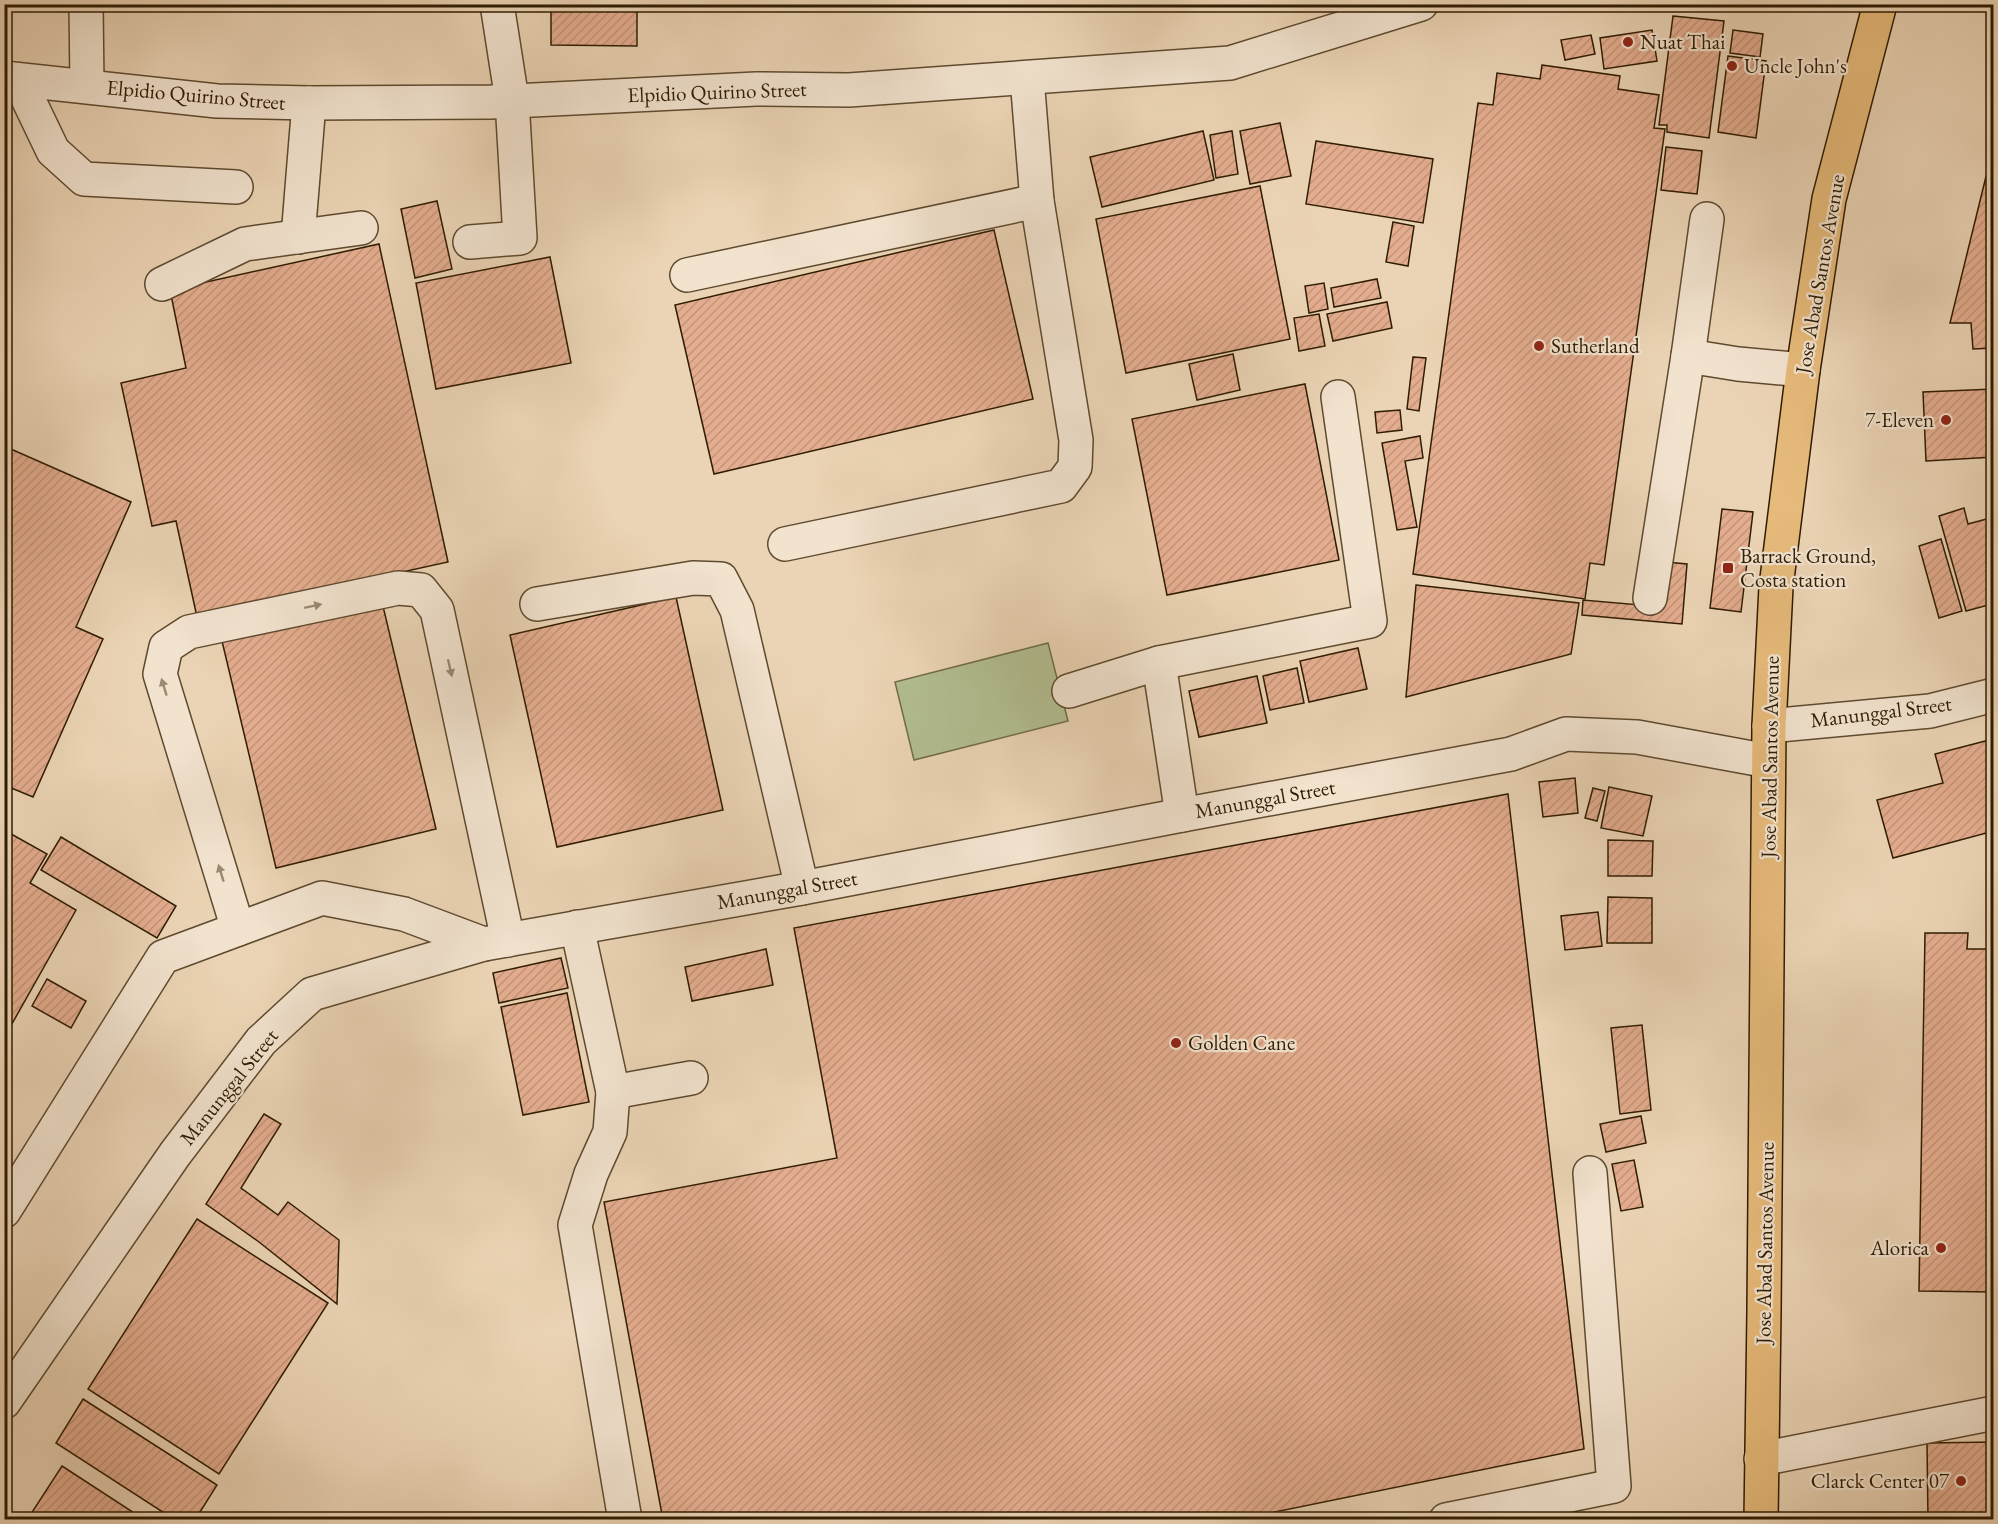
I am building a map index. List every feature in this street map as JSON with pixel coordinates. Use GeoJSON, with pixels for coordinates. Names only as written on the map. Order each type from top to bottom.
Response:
{"type":"FeatureCollection","features":[{"type":"Feature","properties":{"kind":"main road","name":"Jose Abad Santos Avenue"},"geometry":{"type":"LineString","coordinates":[[1761,1520],[1768,760],[1776,587],[1803,370],[1829,199],[1880,4]]}},
{"type":"Feature","properties":{"kind":"street"},"geometry":{"type":"LineString","coordinates":[[86,4],[87,86]]}},
{"type":"Feature","properties":{"kind":"street"},"geometry":{"type":"LineString","coordinates":[[470,242],[520,238],[512,100],[497,4]]}},
{"type":"Feature","properties":{"kind":"street","name":"Elpidio Quirino Street"},"geometry":{"type":"LineString","coordinates":[[12,79],[217,101],[309,103],[512,100],[756,89],[849,90],[1230,63],[1356,14],[1421,4]]}},
{"type":"Feature","properties":{"kind":"street"},"geometry":{"type":"LineString","coordinates":[[785,544],[1061,486],[1075,467],[1076,440],[1037,201],[1026,78]]}},
{"type":"Feature","properties":{"kind":"street"},"geometry":{"type":"LineString","coordinates":[[12,79],[53,151],[84,179],[236,188]]}},
{"type":"Feature","properties":{"kind":"street"},"geometry":{"type":"LineString","coordinates":[[298,237],[309,103]]}},
{"type":"Feature","properties":{"kind":"street"},"geometry":{"type":"LineString","coordinates":[[687,275],[1037,201]]}},
{"type":"Feature","properties":{"kind":"street"},"geometry":{"type":"LineString","coordinates":[[1650,598],[1689,357],[1707,219]]}},
{"type":"Feature","properties":{"kind":"street"},"geometry":{"type":"LineString","coordinates":[[162,284],[245,244],[361,228]]}},
{"type":"Feature","properties":{"kind":"street"},"geometry":{"type":"LineString","coordinates":[[1689,357],[1803,370]]}},
{"type":"Feature","properties":{"kind":"street"},"geometry":{"type":"LineString","coordinates":[[1070,691],[1159,663],[1370,621],[1338,397]]}},
{"type":"Feature","properties":{"kind":"street"},"geometry":{"type":"LineString","coordinates":[[537,604],[693,578],[721,579],[737,610],[801,888]]}},
{"type":"Feature","properties":{"kind":"street"},"geometry":{"type":"LineString","coordinates":[[4,1211],[163,957],[322,898],[404,914],[496,942],[437,610],[422,590],[398,588],[189,632],[166,647],[160,674],[238,929]]}},
{"type":"Feature","properties":{"kind":"street"},"geometry":{"type":"LineString","coordinates":[[1159,663],[1182,814]]}},
{"type":"Feature","properties":{"kind":"street","name":"Manunggal Street"},"geometry":{"type":"LineString","coordinates":[[1769,726],[1930,711],[1994,694]]}},
{"type":"Feature","properties":{"kind":"street","name":"Manunggal Street"},"geometry":{"type":"LineString","coordinates":[[4,1402],[175,1155],[261,1041],[312,994],[496,942],[801,888],[1182,814],[1511,754],[1566,734],[1637,737],[1768,760]]}},
{"type":"Feature","properties":{"kind":"street"},"geometry":{"type":"LineString","coordinates":[[577,927],[613,1092],[610,1132],[591,1174],[575,1225],[625,1520]]}},
{"type":"Feature","properties":{"kind":"street"},"geometry":{"type":"LineString","coordinates":[[613,1092],[691,1078]]}},
{"type":"Feature","properties":{"kind":"street"},"geometry":{"type":"LineString","coordinates":[[1446,1520],[1614,1486],[1590,1173]]}},
{"type":"Feature","properties":{"kind":"street"},"geometry":{"type":"LineString","coordinates":[[1761,1459],[1994,1413]]}},
{"type":"Feature","properties":{"kind":"green space"},"geometry":{"type":"Polygon","coordinates":[[[1048,643],[1068,721],[914,760],[895,682],[1048,643]]]}},
{"type":"Feature","properties":{"kind":"building"},"geometry":{"type":"Polygon","coordinates":[[[551,4],[637,4],[637,46],[551,45],[551,4]]]}},
{"type":"Feature","properties":{"kind":"building"},"geometry":{"type":"Polygon","coordinates":[[[1673,16],[1724,21],[1709,138],[1667,132],[1667,125],[1659,125],[1673,16]]]}},
{"type":"Feature","properties":{"kind":"building"},"geometry":{"type":"Polygon","coordinates":[[[1652,30],[1657,61],[1604,69],[1600,38],[1652,30]]]}},
{"type":"Feature","properties":{"kind":"building"},"geometry":{"type":"Polygon","coordinates":[[[1733,30],[1763,34],[1760,57],[1730,53],[1733,30]]]}},
{"type":"Feature","properties":{"kind":"building"},"geometry":{"type":"Polygon","coordinates":[[[1591,35],[1595,54],[1565,60],[1561,40],[1591,35]]]}},
{"type":"Feature","properties":{"kind":"building"},"geometry":{"type":"Polygon","coordinates":[[[1728,56],[1766,61],[1756,138],[1718,132],[1728,56]]]}},
{"type":"Feature","properties":{"kind":"building","name":"Sutherland"},"geometry":{"type":"Polygon","coordinates":[[[1542,65],[1620,76],[1618,89],[1659,95],[1654,128],[1665,129],[1604,565],[1590,563],[1585,599],[1413,574],[1478,103],[1493,105],[1497,73],[1540,79],[1542,65]]]}},
{"type":"Feature","properties":{"kind":"building"},"geometry":{"type":"Polygon","coordinates":[[[1280,123],[1291,176],[1250,184],[1240,131],[1280,123]]]}},
{"type":"Feature","properties":{"kind":"building"},"geometry":{"type":"Polygon","coordinates":[[[1203,131],[1214,180],[1102,207],[1090,157],[1203,131]]]}},
{"type":"Feature","properties":{"kind":"building"},"geometry":{"type":"Polygon","coordinates":[[[1232,131],[1238,174],[1216,178],[1210,135],[1232,131]]]}},
{"type":"Feature","properties":{"kind":"building"},"geometry":{"type":"Polygon","coordinates":[[[1316,141],[1433,159],[1423,223],[1306,204],[1316,141]]]}},
{"type":"Feature","properties":{"kind":"building"},"geometry":{"type":"Polygon","coordinates":[[[1994,144],[1994,348],[1973,349],[1971,323],[1950,323],[1994,144]]]}},
{"type":"Feature","properties":{"kind":"building"},"geometry":{"type":"Polygon","coordinates":[[[1666,147],[1702,151],[1697,194],[1661,190],[1666,147]]]}},
{"type":"Feature","properties":{"kind":"building"},"geometry":{"type":"Polygon","coordinates":[[[1260,186],[1290,339],[1126,373],[1096,219],[1260,186]]]}},
{"type":"Feature","properties":{"kind":"building"},"geometry":{"type":"Polygon","coordinates":[[[437,201],[452,269],[415,278],[401,209],[437,201]]]}},
{"type":"Feature","properties":{"kind":"building"},"geometry":{"type":"Polygon","coordinates":[[[1393,222],[1414,226],[1408,266],[1386,262],[1393,222]]]}},
{"type":"Feature","properties":{"kind":"building"},"geometry":{"type":"Polygon","coordinates":[[[994,230],[1033,399],[714,474],[675,305],[994,230]]]}},
{"type":"Feature","properties":{"kind":"building"},"geometry":{"type":"Polygon","coordinates":[[[379,244],[448,562],[197,617],[176,521],[152,526],[121,383],[186,368],[170,290],[379,244]]]}},
{"type":"Feature","properties":{"kind":"building"},"geometry":{"type":"Polygon","coordinates":[[[550,257],[571,363],[436,389],[416,283],[550,257]]]}},
{"type":"Feature","properties":{"kind":"building"},"geometry":{"type":"Polygon","coordinates":[[[1377,279],[1381,298],[1334,307],[1331,288],[1377,279]]]}},
{"type":"Feature","properties":{"kind":"building"},"geometry":{"type":"Polygon","coordinates":[[[1324,283],[1328,309],[1309,313],[1305,286],[1324,283]]]}},
{"type":"Feature","properties":{"kind":"building"},"geometry":{"type":"Polygon","coordinates":[[[1387,302],[1392,328],[1333,341],[1327,314],[1387,302]]]}},
{"type":"Feature","properties":{"kind":"building"},"geometry":{"type":"Polygon","coordinates":[[[1319,314],[1325,346],[1299,351],[1294,318],[1319,314]]]}},
{"type":"Feature","properties":{"kind":"building"},"geometry":{"type":"Polygon","coordinates":[[[1233,354],[1240,390],[1197,400],[1189,364],[1233,354]]]}},
{"type":"Feature","properties":{"kind":"building"},"geometry":{"type":"Polygon","coordinates":[[[1413,357],[1426,358],[1419,411],[1407,409],[1413,357]]]}},
{"type":"Feature","properties":{"kind":"building"},"geometry":{"type":"Polygon","coordinates":[[[1305,384],[1339,560],[1167,595],[1132,419],[1305,384]]]}},
{"type":"Feature","properties":{"kind":"building"},"geometry":{"type":"Polygon","coordinates":[[[1994,389],[1994,457],[1926,461],[1923,392],[1994,389]]]}},
{"type":"Feature","properties":{"kind":"building"},"geometry":{"type":"Polygon","coordinates":[[[1400,410],[1402,430],[1377,433],[1375,412],[1400,410]]]}},
{"type":"Feature","properties":{"kind":"building"},"geometry":{"type":"Polygon","coordinates":[[[1420,436],[1423,458],[1405,461],[1417,527],[1397,530],[1382,443],[1420,436]]]}},
{"type":"Feature","properties":{"kind":"building"},"geometry":{"type":"Polygon","coordinates":[[[4,446],[131,502],[76,627],[103,639],[33,797],[4,785],[4,446]]]}},
{"type":"Feature","properties":{"kind":"building"},"geometry":{"type":"Polygon","coordinates":[[[1964,508],[1968,524],[1994,517],[1994,584],[1987,586],[1992,604],[1966,611],[1939,516],[1964,508]]]}},
{"type":"Feature","properties":{"kind":"building"},"geometry":{"type":"Polygon","coordinates":[[[1722,509],[1753,512],[1741,612],[1710,608],[1722,509]]]}},
{"type":"Feature","properties":{"kind":"building"},"geometry":{"type":"Polygon","coordinates":[[[1941,539],[1962,611],[1939,618],[1919,546],[1941,539]]]}},
{"type":"Feature","properties":{"kind":"building"},"geometry":{"type":"Polygon","coordinates":[[[1666,562],[1687,564],[1682,624],[1582,615],[1583,600],[1663,607],[1666,562]]]}},
{"type":"Feature","properties":{"kind":"building"},"geometry":{"type":"Polygon","coordinates":[[[1416,585],[1579,603],[1571,654],[1406,697],[1416,585]]]}},
{"type":"Feature","properties":{"kind":"building"},"geometry":{"type":"Polygon","coordinates":[[[676,597],[723,810],[557,847],[510,635],[676,597]]]}},
{"type":"Feature","properties":{"kind":"building"},"geometry":{"type":"Polygon","coordinates":[[[382,602],[436,829],[276,868],[222,641],[382,602]]]}},
{"type":"Feature","properties":{"kind":"building"},"geometry":{"type":"Polygon","coordinates":[[[1358,648],[1367,689],[1309,702],[1300,661],[1358,648]]]}},
{"type":"Feature","properties":{"kind":"building"},"geometry":{"type":"Polygon","coordinates":[[[1297,668],[1304,703],[1270,710],[1263,676],[1297,668]]]}},
{"type":"Feature","properties":{"kind":"building"},"geometry":{"type":"Polygon","coordinates":[[[1257,676],[1267,723],[1199,737],[1189,691],[1257,676]]]}},
{"type":"Feature","properties":{"kind":"building"},"geometry":{"type":"Polygon","coordinates":[[[1993,739],[1994,831],[1893,858],[1877,800],[1943,783],[1935,754],[1993,739]]]}},
{"type":"Feature","properties":{"kind":"building"},"geometry":{"type":"Polygon","coordinates":[[[1575,778],[1578,813],[1543,817],[1539,782],[1575,778]]]}},
{"type":"Feature","properties":{"kind":"building"},"geometry":{"type":"Polygon","coordinates":[[[1609,787],[1652,796],[1643,836],[1601,828],[1609,787]]]}},
{"type":"Feature","properties":{"kind":"building"},"geometry":{"type":"Polygon","coordinates":[[[1593,788],[1605,791],[1597,821],[1585,818],[1593,788]]]}},
{"type":"Feature","properties":{"kind":"building","name":"Golden Cane"},"geometry":{"type":"Polygon","coordinates":[[[1508,794],[1584,1449],[1236,1520],[663,1520],[604,1202],[837,1158],[794,928],[1508,794]]]}},
{"type":"Feature","properties":{"kind":"building"},"geometry":{"type":"Polygon","coordinates":[[[4,830],[47,854],[30,883],[76,910],[4,1038],[4,830]]]}},
{"type":"Feature","properties":{"kind":"building"},"geometry":{"type":"Polygon","coordinates":[[[61,837],[176,906],[157,938],[41,870],[61,837]]]}},
{"type":"Feature","properties":{"kind":"building"},"geometry":{"type":"Polygon","coordinates":[[[1608,840],[1653,841],[1652,876],[1608,876],[1608,840]]]}},
{"type":"Feature","properties":{"kind":"building"},"geometry":{"type":"Polygon","coordinates":[[[1608,897],[1652,898],[1652,943],[1607,943],[1608,897]]]}},
{"type":"Feature","properties":{"kind":"building"},"geometry":{"type":"Polygon","coordinates":[[[1598,912],[1602,946],[1565,950],[1561,916],[1598,912]]]}},
{"type":"Feature","properties":{"kind":"building"},"geometry":{"type":"Polygon","coordinates":[[[1925,933],[1968,933],[1967,949],[1994,949],[1994,1292],[1919,1291],[1925,933]]]}},
{"type":"Feature","properties":{"kind":"building"},"geometry":{"type":"Polygon","coordinates":[[[766,949],[773,985],[692,1001],[685,967],[766,949]]]}},
{"type":"Feature","properties":{"kind":"building"},"geometry":{"type":"Polygon","coordinates":[[[561,958],[568,988],[499,1003],[493,973],[561,958]]]}},
{"type":"Feature","properties":{"kind":"building"},"geometry":{"type":"Polygon","coordinates":[[[47,979],[86,1001],[71,1028],[32,1006],[47,979]]]}},
{"type":"Feature","properties":{"kind":"building"},"geometry":{"type":"Polygon","coordinates":[[[567,993],[589,1102],[523,1115],[501,1007],[567,993]]]}},
{"type":"Feature","properties":{"kind":"building"},"geometry":{"type":"Polygon","coordinates":[[[1642,1025],[1651,1110],[1620,1114],[1611,1028],[1642,1025]]]}},
{"type":"Feature","properties":{"kind":"building"},"geometry":{"type":"Polygon","coordinates":[[[264,1114],[281,1124],[241,1188],[278,1215],[288,1202],[339,1240],[337,1304],[259,1242],[206,1204],[264,1114]]]}},
{"type":"Feature","properties":{"kind":"building"},"geometry":{"type":"Polygon","coordinates":[[[1641,1116],[1646,1143],[1606,1152],[1600,1124],[1641,1116]]]}},
{"type":"Feature","properties":{"kind":"building"},"geometry":{"type":"Polygon","coordinates":[[[1634,1160],[1643,1207],[1621,1211],[1612,1164],[1634,1160]]]}},
{"type":"Feature","properties":{"kind":"building"},"geometry":{"type":"Polygon","coordinates":[[[197,1219],[328,1303],[219,1474],[88,1389],[197,1219]]]}},
{"type":"Feature","properties":{"kind":"building"},"geometry":{"type":"Polygon","coordinates":[[[83,1399],[217,1485],[195,1520],[175,1520],[56,1443],[83,1399]]]}},
{"type":"Feature","properties":{"kind":"building","name":"Clarck Center 07"},"geometry":{"type":"Polygon","coordinates":[[[1994,1442],[1994,1520],[1928,1520],[1927,1443],[1994,1442]]]}},
{"type":"Feature","properties":{"kind":"building"},"geometry":{"type":"Polygon","coordinates":[[[62,1466],[145,1520],[27,1520],[62,1466]]]}},
{"type":"Feature","properties":{"kind":"place","name":"Nuat Thai"},"geometry":{"type":"Point","coordinates":[1628,42]}},
{"type":"Feature","properties":{"kind":"place","name":"Uncle John's"},"geometry":{"type":"Point","coordinates":[1732,66]}},
{"type":"Feature","properties":{"kind":"place","name":"Sutherland"},"geometry":{"type":"Point","coordinates":[1539,346]}},
{"type":"Feature","properties":{"kind":"place","name":"7-Eleven"},"geometry":{"type":"Point","coordinates":[1946,420]}},
{"type":"Feature","properties":{"kind":"place","name":"Barrack Ground, Costa station"},"geometry":{"type":"Point","coordinates":[1728,568]}},
{"type":"Feature","properties":{"kind":"place","name":"Golden Cane"},"geometry":{"type":"Point","coordinates":[1176,1043]}},
{"type":"Feature","properties":{"kind":"place","name":"Alorica"},"geometry":{"type":"Point","coordinates":[1941,1248]}},
{"type":"Feature","properties":{"kind":"place","name":"Clarck Center 07"},"geometry":{"type":"Point","coordinates":[1961,1481]}}]}
